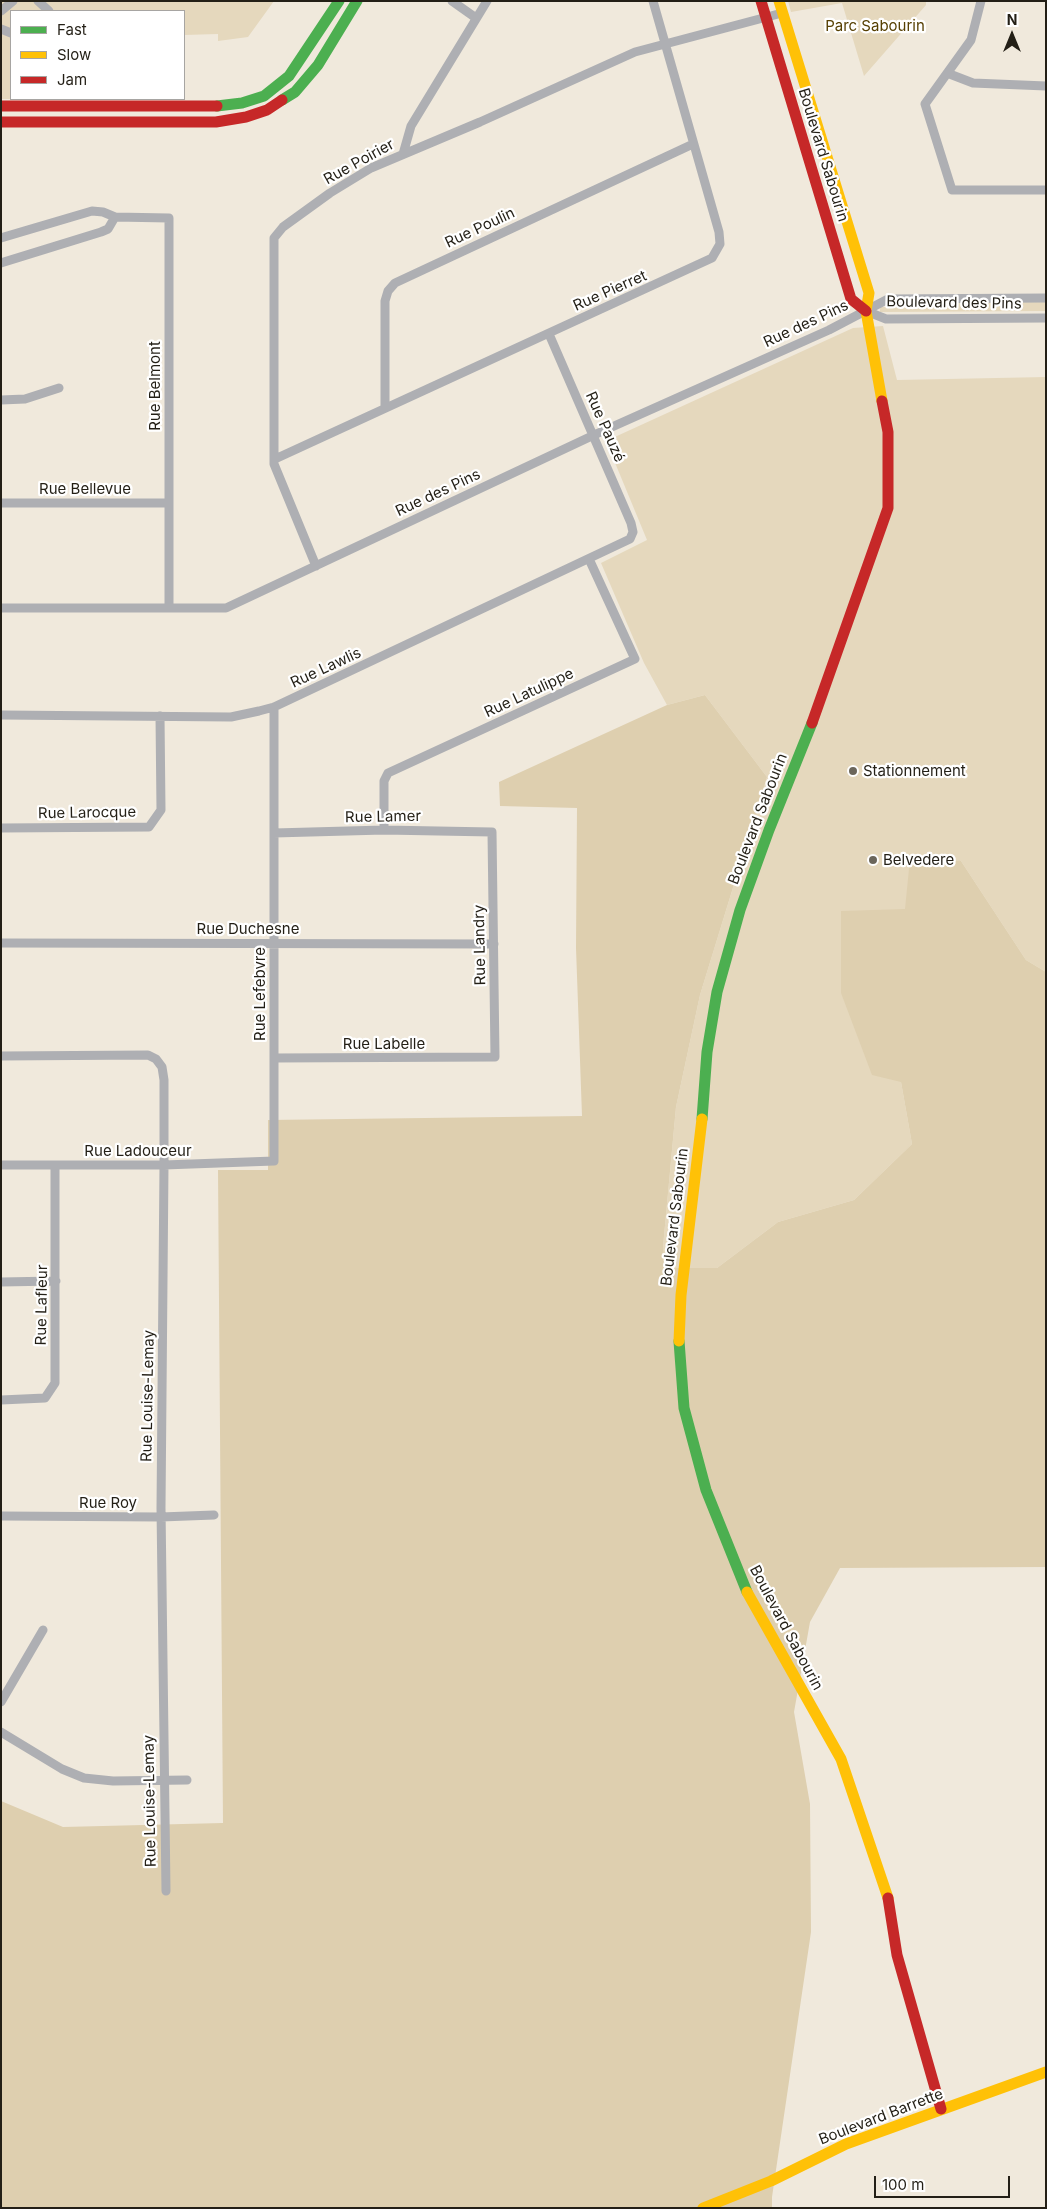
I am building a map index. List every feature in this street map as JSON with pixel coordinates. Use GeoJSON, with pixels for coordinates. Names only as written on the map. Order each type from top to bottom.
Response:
{"type":"FeatureCollection","features":[{"type":"Feature","properties":{"kind":"street"},"geometry":{"type":"LineString","coordinates":[[1,11],[13,1]]}},
{"type":"Feature","properties":{"kind":"street"},"geometry":{"type":"LineString","coordinates":[[38,1],[48,10]]}},
{"type":"Feature","properties":{"kind":"street"},"geometry":{"type":"LineString","coordinates":[[1,106],[216,106],[242,103],[264,96],[290,76],[339,1]]}},
{"type":"Feature","properties":{"kind":"street"},"geometry":{"type":"LineString","coordinates":[[1,122],[216,122],[246,118],[267,110],[295,92],[318,65],[357,1]]}},
{"type":"Feature","properties":{"kind":"street"},"geometry":{"type":"LineString","coordinates":[[452,1],[476,18]]}},
{"type":"Feature","properties":{"kind":"street"},"geometry":{"type":"LineString","coordinates":[[403,154],[412,126],[487,1]]}},
{"type":"Feature","properties":{"kind":"street","name":"Rue Pierret"},"geometry":{"type":"LineString","coordinates":[[275,459],[712,258],[720,244],[719,232],[653,1]]}},
{"type":"Feature","properties":{"kind":"street","name":"Boulevard Sabourin"},"geometry":{"type":"LineString","coordinates":[[761,1],[851,299],[866,311]]}},
{"type":"Feature","properties":{"kind":"street"},"geometry":{"type":"LineString","coordinates":[[981,1],[971,40],[925,104],[952,190],[1046,190]]}},
{"type":"Feature","properties":{"kind":"street","name":"Rue Poirier"},"geometry":{"type":"LineString","coordinates":[[316,566],[274,464],[274,238],[283,227],[330,193],[371,168],[480,122],[635,52],[766,17],[781,7]]}},
{"type":"Feature","properties":{"kind":"street","name":"Boulevard Sabourin"},"geometry":{"type":"LineString","coordinates":[[781,7],[869,293],[866,311],[888,432],[890,469],[888,508],[819,705],[769,830],[740,910],[716,992],[707,1052],[698,1162],[681,1295],[679,1339],[684,1408],[706,1490],[747,1591],[842,1759],[889,1901],[897,1955],[934,2081],[940,2109]]}},
{"type":"Feature","properties":{"kind":"street"},"geometry":{"type":"LineString","coordinates":[[947,73],[973,83],[1046,86]]}},
{"type":"Feature","properties":{"kind":"street"},"geometry":{"type":"LineString","coordinates":[[216,106],[216,122]]}},
{"type":"Feature","properties":{"kind":"street","name":"Rue Poulin"},"geometry":{"type":"LineString","coordinates":[[385,408],[385,301],[388,291],[394,283],[693,144]]}},
{"type":"Feature","properties":{"kind":"street","name":"Rue Belmont"},"geometry":{"type":"LineString","coordinates":[[1,238],[92,211],[103,212],[114,217],[168,218],[170,608]]}},
{"type":"Feature","properties":{"kind":"street"},"geometry":{"type":"LineString","coordinates":[[1,263],[101,232],[108,228],[114,217]]}},
{"type":"Feature","properties":{"kind":"street","name":"Boulevard des Pins"},"geometry":{"type":"LineString","coordinates":[[866,311],[888,298],[1046,298]]}},
{"type":"Feature","properties":{"kind":"street","name":"Boulevard des Pins"},"geometry":{"type":"LineString","coordinates":[[866,311],[886,319],[1046,318]]}},
{"type":"Feature","properties":{"kind":"street","name":"Rue des Pins"},"geometry":{"type":"LineString","coordinates":[[1,608],[226,608],[594,435],[829,330],[866,311]]}},
{"type":"Feature","properties":{"kind":"street","name":"Rue Pauzé"},"geometry":{"type":"LineString","coordinates":[[549,334],[594,435],[633,532]]}},
{"type":"Feature","properties":{"kind":"street"},"geometry":{"type":"LineString","coordinates":[[1,400],[25,399],[59,388]]}},
{"type":"Feature","properties":{"kind":"street","name":"Rue Bellevue"},"geometry":{"type":"LineString","coordinates":[[1,503],[168,503]]}},
{"type":"Feature","properties":{"kind":"street","name":"Rue Lawlis"},"geometry":{"type":"LineString","coordinates":[[1,715],[231,717],[274,707],[589,559],[630,539],[633,532]]}},
{"type":"Feature","properties":{"kind":"street","name":"Rue Latulippe"},"geometry":{"type":"LineString","coordinates":[[384,830],[384,781],[388,773],[635,659],[589,559]]}},
{"type":"Feature","properties":{"kind":"street","name":"Rue Lefebvre"},"geometry":{"type":"LineString","coordinates":[[274,707],[274,1161]]}},
{"type":"Feature","properties":{"kind":"street","name":"Rue Larocque"},"geometry":{"type":"LineString","coordinates":[[1,828],[149,826],[161,810],[160,716]]}},
{"type":"Feature","properties":{"kind":"street","name":"Rue Lamer"},"geometry":{"type":"LineString","coordinates":[[274,833],[384,830],[492,832]]}},
{"type":"Feature","properties":{"kind":"street","name":"Rue Landry"},"geometry":{"type":"LineString","coordinates":[[492,832],[495,1057]]}},
{"type":"Feature","properties":{"kind":"street","name":"Rue Duchesne"},"geometry":{"type":"LineString","coordinates":[[1,943],[494,944]]}},
{"type":"Feature","properties":{"kind":"street","name":"Rue Louise-Lemay"},"geometry":{"type":"LineString","coordinates":[[1,1056],[148,1056],[156,1059],[162,1067],[164,1080],[164,1165],[161,1517],[163,1780],[166,1891]]}},
{"type":"Feature","properties":{"kind":"street","name":"Rue Labelle"},"geometry":{"type":"LineString","coordinates":[[274,1058],[495,1057]]}},
{"type":"Feature","properties":{"kind":"street","name":"Rue Ladouceur"},"geometry":{"type":"LineString","coordinates":[[1,1165],[164,1165],[274,1161]]}},
{"type":"Feature","properties":{"kind":"street","name":"Rue Lafleur"},"geometry":{"type":"LineString","coordinates":[[1,1400],[45,1398],[56,1383],[55,1165]]}},
{"type":"Feature","properties":{"kind":"street"},"geometry":{"type":"LineString","coordinates":[[1,1282],[56,1281]]}},
{"type":"Feature","properties":{"kind":"street","name":"Rue Roy"},"geometry":{"type":"LineString","coordinates":[[1,1516],[161,1517],[214,1515]]}},
{"type":"Feature","properties":{"kind":"street"},"geometry":{"type":"LineString","coordinates":[[1,1702],[43,1630]]}},
{"type":"Feature","properties":{"kind":"street"},"geometry":{"type":"LineString","coordinates":[[1,1732],[62,1769],[78,1776],[105,1781],[187,1780]]}},
{"type":"Feature","properties":{"kind":"street","name":"Boulevard Barrette"},"geometry":{"type":"LineString","coordinates":[[702,2208],[771,2181],[846,2144],[1046,2072]]}},
{"type":"Feature","properties":{"kind":"green space"},"geometry":{"type":"Polygon","coordinates":[[[1,1],[274,1],[248,37],[218,41],[218,34],[185,35],[185,10],[10,10],[10,99],[1,99],[1,1]]]}},
{"type":"Feature","properties":{"kind":"green space","name":"Parc Sabourin"},"geometry":{"type":"Polygon","coordinates":[[[788,1],[926,1],[926,5],[864,76],[842,3],[791,12],[788,1]]]}},
{"type":"Feature","properties":{"kind":"green space"},"geometry":{"type":"Polygon","coordinates":[[[1046,302],[1046,311],[880,312],[880,307],[899,307],[909,303],[1046,302]]]}},
{"type":"Feature","properties":{"kind":"green space"},"geometry":{"type":"Polygon","coordinates":[[[883,326],[897,380],[1046,377],[1046,972],[1026,960],[961,861],[901,1082],[912,1144],[854,1200],[778,1222],[717,1268],[665,1268],[663,1247],[676,1107],[700,995],[767,777],[705,695],[667,705],[644,663],[601,563],[647,540],[606,441],[853,328],[883,326]]]}},
{"type":"Feature","properties":{"kind":"shaded area"},"geometry":{"type":"Polygon","coordinates":[[[705,695],[767,777],[700,995],[676,1107],[663,1247],[666,1268],[717,1268],[778,1222],[854,1200],[912,1144],[901,1082],[872,1075],[841,993],[841,911],[905,909],[910,859],[961,861],[1026,960],[1046,972],[1046,1567],[840,1568],[810,1622],[794,1712],[810,1804],[811,1932],[772,2197],[772,2208],[1,2208],[1,1801],[63,1827],[223,1823],[218,1170],[268,1170],[268,1120],[582,1116],[576,948],[577,808],[500,806],[499,782],[667,705],[705,695]]]}},
{"type":"Feature","properties":{"kind":"traffic: fast"},"geometry":{"type":"LineString","coordinates":[[217,106],[242,103],[264,96],[289,76],[339,1]]}},
{"type":"Feature","properties":{"kind":"traffic: fast"},"geometry":{"type":"LineString","coordinates":[[282,100],[295,92],[318,65],[357,1]]}},
{"type":"Feature","properties":{"kind":"traffic: fast"},"geometry":{"type":"LineString","coordinates":[[702,1119],[707,1052],[717,992],[740,910],[769,830],[812,723]]}},
{"type":"Feature","properties":{"kind":"traffic: fast"},"geometry":{"type":"LineString","coordinates":[[679,1341],[684,1408],[706,1490],[747,1592]]}},
{"type":"Feature","properties":{"kind":"traffic: slow"},"geometry":{"type":"LineString","coordinates":[[779,1],[869,293],[866,311],[882,401]]}},
{"type":"Feature","properties":{"kind":"traffic: slow"},"geometry":{"type":"LineString","coordinates":[[679,1341],[681,1295],[702,1119]]}},
{"type":"Feature","properties":{"kind":"traffic: slow"},"geometry":{"type":"LineString","coordinates":[[747,1592],[841,1759],[888,1898]]}},
{"type":"Feature","properties":{"kind":"traffic: slow"},"geometry":{"type":"LineString","coordinates":[[703,2208],[771,2181],[846,2144],[1046,2072]]}},
{"type":"Feature","properties":{"kind":"traffic: jam"},"geometry":{"type":"LineString","coordinates":[[761,1],[851,299],[866,311]]}},
{"type":"Feature","properties":{"kind":"traffic: jam"},"geometry":{"type":"LineString","coordinates":[[1,122],[216,122],[246,117],[267,110],[282,100]]}},
{"type":"Feature","properties":{"kind":"traffic: jam"},"geometry":{"type":"LineString","coordinates":[[1,106],[217,106]]}},
{"type":"Feature","properties":{"kind":"traffic: jam"},"geometry":{"type":"LineString","coordinates":[[812,723],[888,508],[888,432],[882,401]]}},
{"type":"Feature","properties":{"kind":"traffic: jam"},"geometry":{"type":"LineString","coordinates":[[888,1898],[897,1955],[941,2109]]}},
{"type":"Feature","properties":{"kind":"place","name":"Stationnement"},"geometry":{"type":"Point","coordinates":[853,771]}},
{"type":"Feature","properties":{"kind":"place","name":"Belvedere"},"geometry":{"type":"Point","coordinates":[873,860]}}]}
